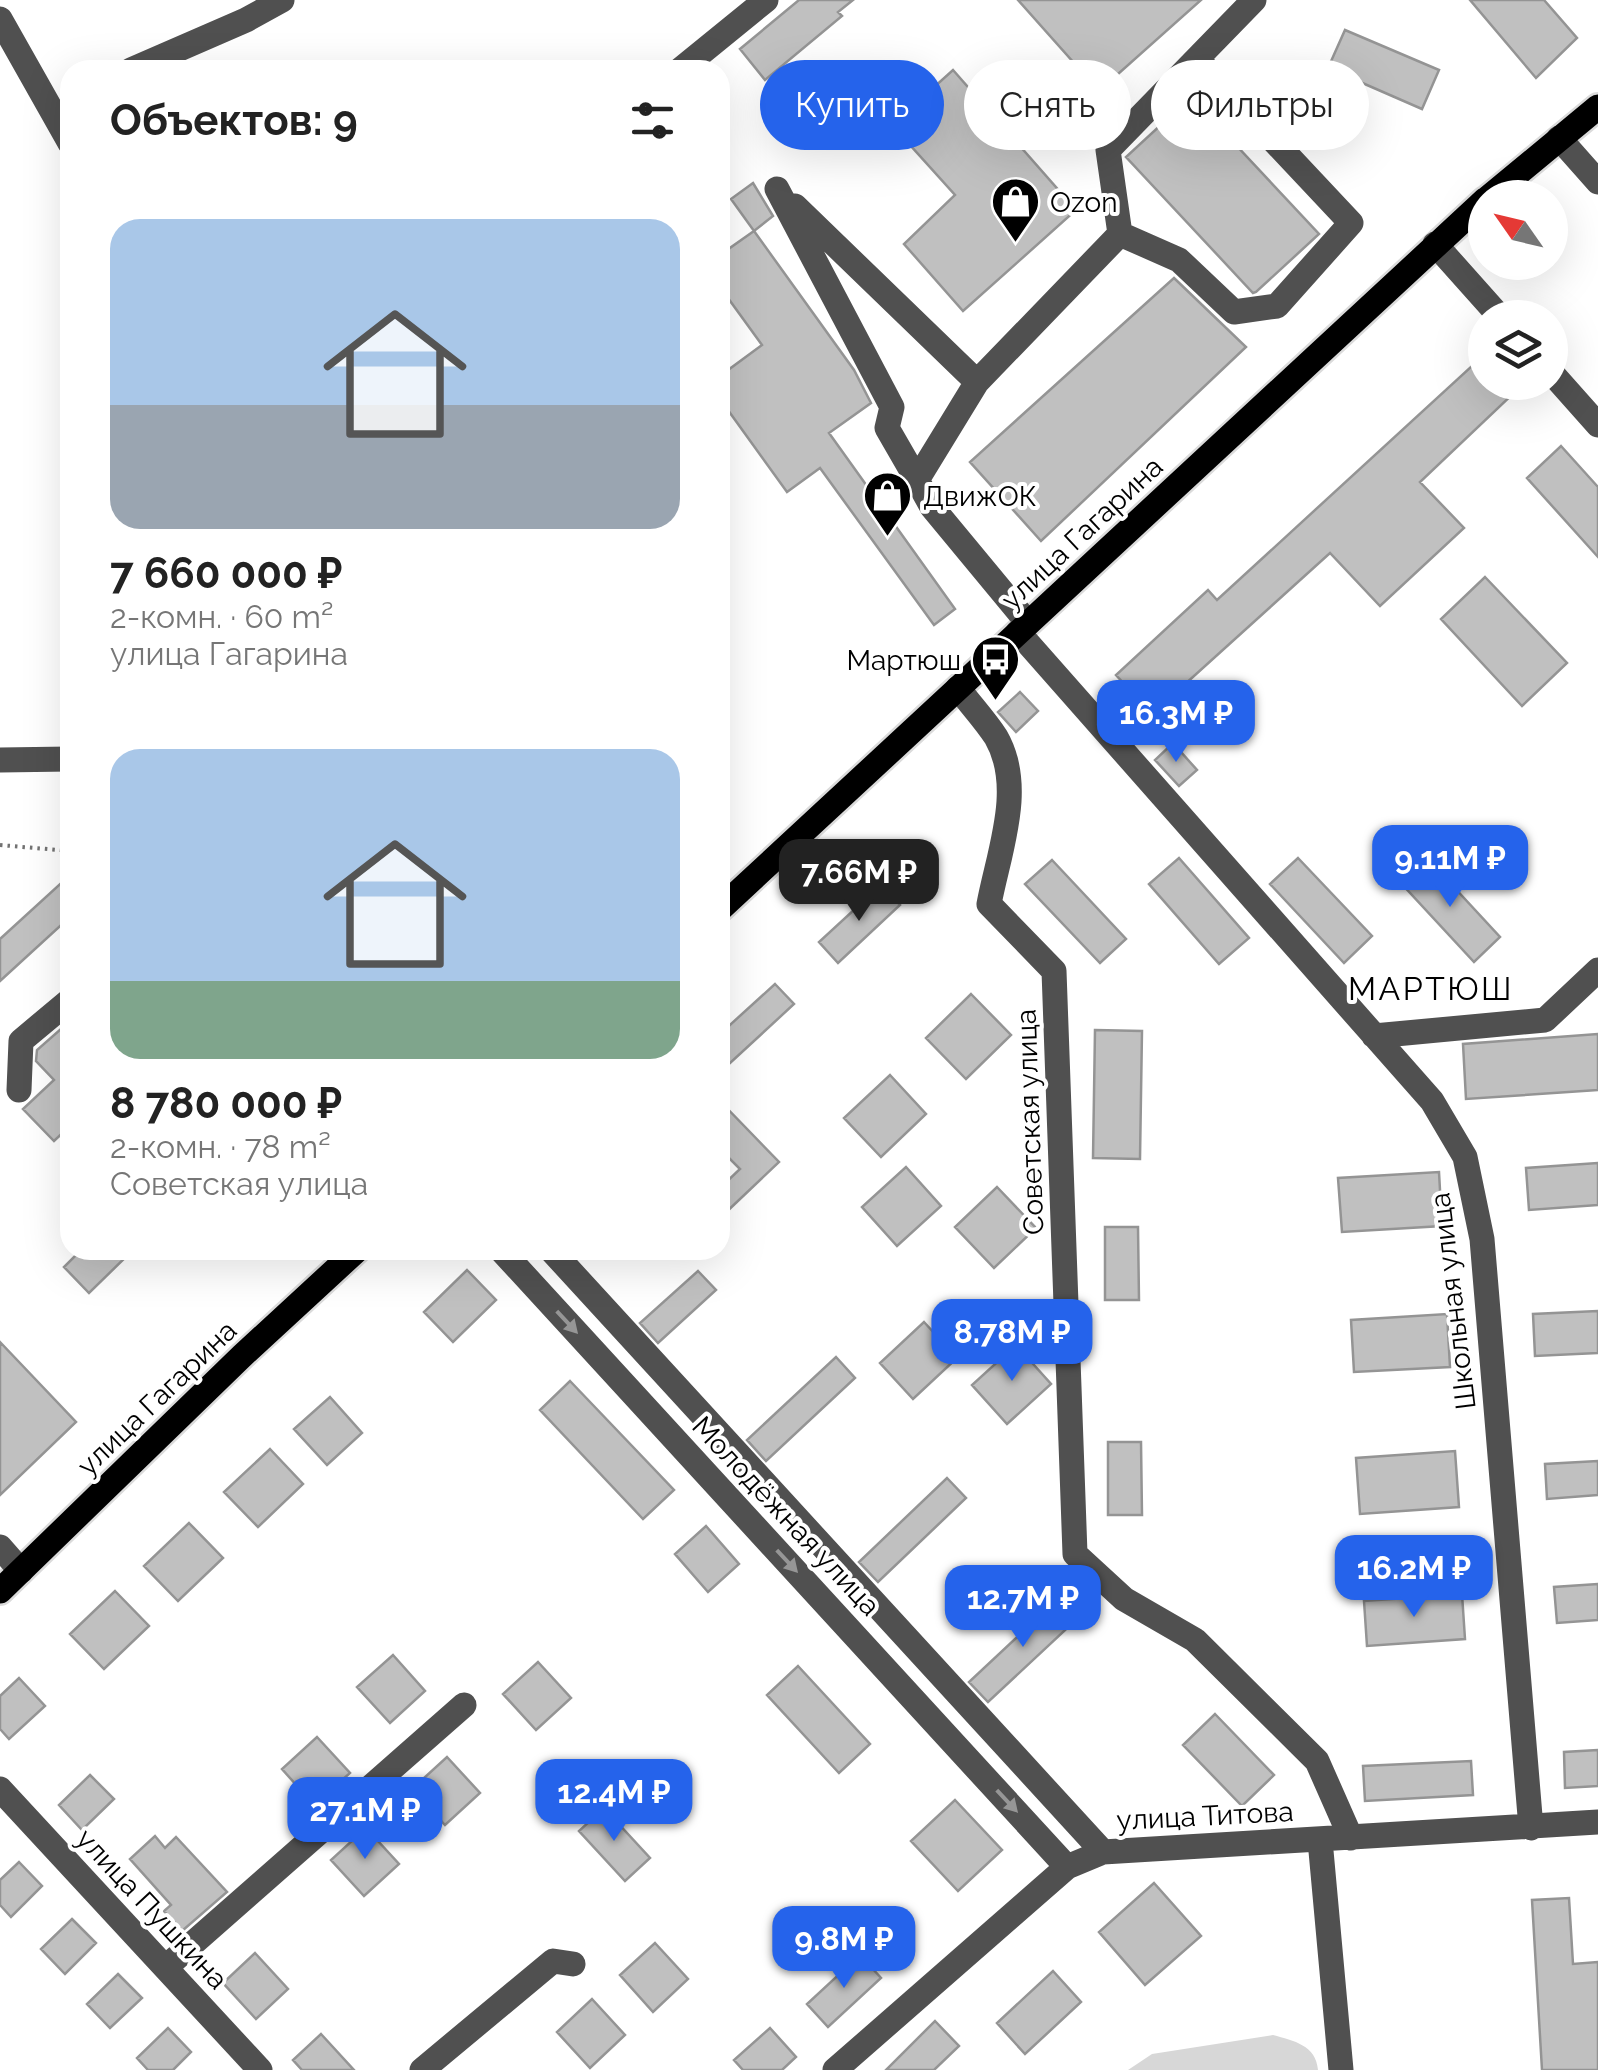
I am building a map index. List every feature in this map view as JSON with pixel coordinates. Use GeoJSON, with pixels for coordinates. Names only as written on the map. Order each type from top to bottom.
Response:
{"type":"FeatureCollection","features":[{"type":"Feature","properties":{"kind":"main road","name":"улица Гагарина"},"geometry":{"type":"LineString","coordinates":[[1509,180],[1598,107]]}},
{"type":"Feature","properties":{"kind":"main road","name":"улица Гагарина"},"geometry":{"type":"LineString","coordinates":[[730,900],[1468,215]]}},
{"type":"Feature","properties":{"kind":"main road","name":"улица Гагарина"},"geometry":{"type":"LineString","coordinates":[[0,1590],[346,1260]]}},
{"type":"Feature","properties":{"kind":"street"},"geometry":{"type":"LineString","coordinates":[[154,60],[282,0]]}},
{"type":"Feature","properties":{"kind":"street"},"geometry":{"type":"LineString","coordinates":[[692,60],[766,0]]}},
{"type":"Feature","properties":{"kind":"street"},"geometry":{"type":"LineString","coordinates":[[1120,234],[1108,150],[1254,0]]}},
{"type":"Feature","properties":{"kind":"street"},"geometry":{"type":"LineString","coordinates":[[0,19],[60,117]]}},
{"type":"Feature","properties":{"kind":"street"},"geometry":{"type":"LineString","coordinates":[[1120,234],[1179,260],[1234,312],[1277,306],[1351,223],[1196,59]]}},
{"type":"Feature","properties":{"kind":"street"},"geometry":{"type":"LineString","coordinates":[[1559,138],[1598,182]]}},
{"type":"Feature","properties":{"kind":"street","name":"Школьная улица"},"geometry":{"type":"LineString","coordinates":[[977,382],[776,189],[892,408],[888,428],[932,507],[1023,628],[1432,1100],[1465,1157],[1482,1239],[1531,1828]]}},
{"type":"Feature","properties":{"kind":"street"},"geometry":{"type":"LineString","coordinates":[[917,480],[977,382],[1120,234]]}},
{"type":"Feature","properties":{"kind":"street"},"geometry":{"type":"LineString","coordinates":[[1436,244],[1485,300]]}},
{"type":"Feature","properties":{"kind":"street"},"geometry":{"type":"LineString","coordinates":[[1568,392],[1598,425]]}},
{"type":"Feature","properties":{"kind":"street","name":"Советская улица"},"geometry":{"type":"LineString","coordinates":[[958,688],[995,736],[1005,758],[1011,789],[989,904],[1054,971],[1075,1554],[1124,1599],[1195,1640],[1317,1761],[1351,1838]]}},
{"type":"Feature","properties":{"kind":"street"},"geometry":{"type":"LineString","coordinates":[[0,760],[60,758]]}},
{"type":"Feature","properties":{"kind":"street"},"geometry":{"type":"LineString","coordinates":[[1374,1036],[1545,1020],[1598,970]]}},
{"type":"Feature","properties":{"kind":"street"},"geometry":{"type":"LineString","coordinates":[[18,1090],[21,1041],[60,1008]]}},
{"type":"Feature","properties":{"kind":"street","name":"Молодёжная улица"},"geometry":{"type":"LineString","coordinates":[[510,1260],[1067,1867]]}},
{"type":"Feature","properties":{"kind":"street","name":"Молодёжная улица"},"geometry":{"type":"LineString","coordinates":[[560,1260],[1104,1852]]}},
{"type":"Feature","properties":{"kind":"street"},"geometry":{"type":"LineString","coordinates":[[0,1547],[20,1571]]}},
{"type":"Feature","properties":{"kind":"street"},"geometry":{"type":"LineString","coordinates":[[166,1967],[464,1705]]}},
{"type":"Feature","properties":{"kind":"street","name":"улица Пушкина"},"geometry":{"type":"LineString","coordinates":[[0,1790],[260,2070]]}},
{"type":"Feature","properties":{"kind":"street","name":"улица Титова"},"geometry":{"type":"LineString","coordinates":[[835,2070],[1067,1867],[1104,1852],[1598,1822]]}},
{"type":"Feature","properties":{"kind":"street"},"geometry":{"type":"LineString","coordinates":[[1320,1840],[1341,2070]]}},
{"type":"Feature","properties":{"kind":"street"},"geometry":{"type":"LineString","coordinates":[[422,2070],[553,1961],[573,1964]]}},
{"type":"Feature","properties":{"kind":"path"},"geometry":{"type":"LineString","coordinates":[[0,845],[60,850]]}},
{"type":"Feature","properties":{"kind":"shaded area"},"geometry":{"type":"Polygon","coordinates":[[[1273,2035],[1308,2050],[1318,2070],[1128,2070],[1152,2054],[1273,2035]]]}},
{"type":"Feature","properties":{"kind":"building"},"geometry":{"type":"Polygon","coordinates":[[[799,0],[853,0],[838,12],[842,16],[789,60],[760,60],[760,74],[740,49],[799,0]]]}},
{"type":"Feature","properties":{"kind":"building"},"geometry":{"type":"Polygon","coordinates":[[[1018,0],[1201,0],[1131,62],[1071,60],[1018,0]]]}},
{"type":"Feature","properties":{"kind":"building"},"geometry":{"type":"Polygon","coordinates":[[[1470,0],[1544,0],[1577,38],[1536,78],[1470,0]]]}},
{"type":"Feature","properties":{"kind":"building"},"geometry":{"type":"Polygon","coordinates":[[[1345,30],[1439,70],[1422,109],[1369,86],[1369,60],[1332,60],[1345,30]]]}},
{"type":"Feature","properties":{"kind":"building"},"geometry":{"type":"Polygon","coordinates":[[[953,70],[964,83],[964,150],[1023,150],[1076,210],[963,311],[904,244],[955,195],[914,150],[944,150],[944,78],[953,70]]]}},
{"type":"Feature","properties":{"kind":"building"},"geometry":{"type":"Polygon","coordinates":[[[1151,134],[1151,150],[1241,150],[1319,234],[1253,293],[1126,157],[1151,134]]]}},
{"type":"Feature","properties":{"kind":"building"},"geometry":{"type":"Polygon","coordinates":[[[753,183],[773,216],[754,231],[731,199],[753,183]]]}},
{"type":"Feature","properties":{"kind":"building"},"geometry":{"type":"Polygon","coordinates":[[[754,231],[854,370],[871,403],[829,433],[955,609],[934,625],[820,468],[787,492],[730,413],[730,369],[762,345],[730,301],[730,248],[754,231]]]}},
{"type":"Feature","properties":{"kind":"building"},"geometry":{"type":"Polygon","coordinates":[[[1174,278],[1246,347],[1041,541],[970,462],[1174,278]]]}},
{"type":"Feature","properties":{"kind":"building"},"geometry":{"type":"Polygon","coordinates":[[[1468,370],[1468,400],[1507,400],[1420,482],[1464,528],[1380,606],[1330,553],[1152,714],[1116,675],[1208,590],[1217,600],[1468,370]]]}},
{"type":"Feature","properties":{"kind":"building"},"geometry":{"type":"Polygon","coordinates":[[[1561,446],[1598,487],[1598,557],[1527,478],[1561,446]]]}},
{"type":"Feature","properties":{"kind":"building"},"geometry":{"type":"Polygon","coordinates":[[[1485,577],[1567,663],[1522,706],[1441,619],[1485,577]]]}},
{"type":"Feature","properties":{"kind":"building"},"geometry":{"type":"Polygon","coordinates":[[[1020,692],[1038,711],[1016,732],[998,712],[1020,692]]]}},
{"type":"Feature","properties":{"kind":"building"},"geometry":{"type":"Polygon","coordinates":[[[1173,743],[1197,770],[1179,786],[1155,760],[1173,743]]]}},
{"type":"Feature","properties":{"kind":"building"},"geometry":{"type":"Polygon","coordinates":[[[1179,858],[1249,938],[1219,964],[1149,884],[1179,858]]]}},
{"type":"Feature","properties":{"kind":"building"},"geometry":{"type":"Polygon","coordinates":[[[1298,858],[1372,936],[1344,963],[1270,884],[1298,858]]]}},
{"type":"Feature","properties":{"kind":"building"},"geometry":{"type":"Polygon","coordinates":[[[1427,858],[1500,937],[1474,962],[1400,882],[1427,858]]]}},
{"type":"Feature","properties":{"kind":"building"},"geometry":{"type":"Polygon","coordinates":[[[1052,860],[1126,939],[1100,963],[1025,884],[1052,860]]]}},
{"type":"Feature","properties":{"kind":"building"},"geometry":{"type":"Polygon","coordinates":[[[60,884],[60,926],[0,981],[0,939],[60,884]]]}},
{"type":"Feature","properties":{"kind":"building"},"geometry":{"type":"Polygon","coordinates":[[[881,885],[900,905],[838,963],[819,942],[881,885]]]}},
{"type":"Feature","properties":{"kind":"building"},"geometry":{"type":"Polygon","coordinates":[[[775,984],[794,1004],[730,1063],[730,1025],[775,984]]]}},
{"type":"Feature","properties":{"kind":"building"},"geometry":{"type":"Polygon","coordinates":[[[971,994],[1011,1035],[966,1079],[926,1038],[971,994]]]}},
{"type":"Feature","properties":{"kind":"building"},"geometry":{"type":"Polygon","coordinates":[[[60,1030],[60,1135],[54,1141],[23,1109],[54,1080],[36,1061],[37,1050],[60,1030]]]}},
{"type":"Feature","properties":{"kind":"building"},"geometry":{"type":"Polygon","coordinates":[[[1095,1030],[1142,1031],[1140,1159],[1093,1158],[1095,1030]]]}},
{"type":"Feature","properties":{"kind":"building"},"geometry":{"type":"Polygon","coordinates":[[[1598,1034],[1598,1090],[1466,1099],[1463,1044],[1598,1034]]]}},
{"type":"Feature","properties":{"kind":"building"},"geometry":{"type":"Polygon","coordinates":[[[890,1075],[926,1114],[881,1157],[844,1118],[890,1075]]]}},
{"type":"Feature","properties":{"kind":"building"},"geometry":{"type":"Polygon","coordinates":[[[730,1111],[779,1162],[730,1209],[730,1178],[740,1169],[730,1159],[730,1111]]]}},
{"type":"Feature","properties":{"kind":"building"},"geometry":{"type":"Polygon","coordinates":[[[1598,1163],[1598,1205],[1529,1210],[1526,1168],[1598,1163]]]}},
{"type":"Feature","properties":{"kind":"building"},"geometry":{"type":"Polygon","coordinates":[[[906,1167],[941,1206],[897,1246],[862,1207],[906,1167]]]}},
{"type":"Feature","properties":{"kind":"building"},"geometry":{"type":"Polygon","coordinates":[[[1439,1172],[1442,1226],[1342,1232],[1338,1178],[1439,1172]]]}},
{"type":"Feature","properties":{"kind":"building"},"geometry":{"type":"Polygon","coordinates":[[[997,1187],[1036,1228],[994,1268],[955,1227],[997,1187]]]}},
{"type":"Feature","properties":{"kind":"building"},"geometry":{"type":"Polygon","coordinates":[[[1105,1227],[1138,1227],[1139,1300],[1105,1300],[1105,1227]]]}},
{"type":"Feature","properties":{"kind":"building"},"geometry":{"type":"Polygon","coordinates":[[[71,1260],[123,1260],[89,1293],[64,1267],[71,1260]]]}},
{"type":"Feature","properties":{"kind":"building"},"geometry":{"type":"Polygon","coordinates":[[[467,1270],[496,1300],[453,1342],[424,1312],[467,1270]]]}},
{"type":"Feature","properties":{"kind":"building"},"geometry":{"type":"Polygon","coordinates":[[[698,1271],[716,1290],[658,1343],[640,1323],[698,1271]]]}},
{"type":"Feature","properties":{"kind":"building"},"geometry":{"type":"Polygon","coordinates":[[[1598,1311],[1598,1353],[1535,1356],[1533,1314],[1598,1311]]]}},
{"type":"Feature","properties":{"kind":"building"},"geometry":{"type":"Polygon","coordinates":[[[1447,1314],[1450,1367],[1354,1372],[1351,1320],[1447,1314]]]}},
{"type":"Feature","properties":{"kind":"building"},"geometry":{"type":"Polygon","coordinates":[[[924,1322],[957,1358],[913,1399],[880,1363],[924,1322]]]}},
{"type":"Feature","properties":{"kind":"building"},"geometry":{"type":"Polygon","coordinates":[[[0,1342],[76,1422],[0,1495],[0,1342]]]}},
{"type":"Feature","properties":{"kind":"building"},"geometry":{"type":"Polygon","coordinates":[[[1016,1345],[1051,1384],[1007,1424],[972,1385],[1016,1345]]]}},
{"type":"Feature","properties":{"kind":"building"},"geometry":{"type":"Polygon","coordinates":[[[836,1357],[855,1378],[766,1461],[747,1440],[836,1357]]]}},
{"type":"Feature","properties":{"kind":"building"},"geometry":{"type":"Polygon","coordinates":[[[570,1381],[674,1490],[643,1519],[540,1410],[570,1381]]]}},
{"type":"Feature","properties":{"kind":"building"},"geometry":{"type":"Polygon","coordinates":[[[330,1397],[362,1433],[327,1465],[294,1429],[330,1397]]]}},
{"type":"Feature","properties":{"kind":"building"},"geometry":{"type":"Polygon","coordinates":[[[1108,1442],[1141,1442],[1142,1515],[1108,1515],[1108,1442]]]}},
{"type":"Feature","properties":{"kind":"building"},"geometry":{"type":"Polygon","coordinates":[[[270,1449],[303,1484],[258,1527],[224,1492],[270,1449]]]}},
{"type":"Feature","properties":{"kind":"building"},"geometry":{"type":"Polygon","coordinates":[[[1455,1451],[1459,1507],[1360,1514],[1356,1458],[1455,1451]]]}},
{"type":"Feature","properties":{"kind":"building"},"geometry":{"type":"Polygon","coordinates":[[[1598,1461],[1598,1495],[1547,1499],[1545,1464],[1598,1461]]]}},
{"type":"Feature","properties":{"kind":"building"},"geometry":{"type":"Polygon","coordinates":[[[947,1478],[966,1498],[878,1582],[859,1562],[947,1478]]]}},
{"type":"Feature","properties":{"kind":"building"},"geometry":{"type":"Polygon","coordinates":[[[189,1523],[223,1558],[178,1601],[144,1566],[189,1523]]]}},
{"type":"Feature","properties":{"kind":"building"},"geometry":{"type":"Polygon","coordinates":[[[706,1526],[739,1564],[708,1592],[675,1554],[706,1526]]]}},
{"type":"Feature","properties":{"kind":"building"},"geometry":{"type":"Polygon","coordinates":[[[1598,1584],[1598,1620],[1557,1623],[1554,1587],[1598,1584]]]}},
{"type":"Feature","properties":{"kind":"building"},"geometry":{"type":"Polygon","coordinates":[[[115,1591],[149,1626],[104,1669],[70,1634],[115,1591]]]}},
{"type":"Feature","properties":{"kind":"building"},"geometry":{"type":"Polygon","coordinates":[[[1462,1594],[1465,1639],[1367,1646],[1364,1601],[1462,1594]]]}},
{"type":"Feature","properties":{"kind":"building"},"geometry":{"type":"Polygon","coordinates":[[[1058,1599],[1077,1619],[988,1702],[969,1682],[1058,1599]]]}},
{"type":"Feature","properties":{"kind":"building"},"geometry":{"type":"Polygon","coordinates":[[[393,1655],[425,1691],[390,1723],[357,1687],[393,1655]]]}},
{"type":"Feature","properties":{"kind":"building"},"geometry":{"type":"Polygon","coordinates":[[[538,1662],[571,1698],[536,1730],[503,1694],[538,1662]]]}},
{"type":"Feature","properties":{"kind":"building"},"geometry":{"type":"Polygon","coordinates":[[[798,1666],[870,1744],[839,1773],[767,1695],[798,1666]]]}},
{"type":"Feature","properties":{"kind":"building"},"geometry":{"type":"Polygon","coordinates":[[[19,1678],[45,1706],[9,1739],[0,1729],[0,1696],[19,1678]]]}},
{"type":"Feature","properties":{"kind":"building"},"geometry":{"type":"Polygon","coordinates":[[[1215,1714],[1274,1775],[1242,1806],[1183,1745],[1215,1714]]]}},
{"type":"Feature","properties":{"kind":"building"},"geometry":{"type":"Polygon","coordinates":[[[317,1737],[350,1773],[314,1805],[282,1769],[317,1737]]]}},
{"type":"Feature","properties":{"kind":"building"},"geometry":{"type":"Polygon","coordinates":[[[1598,1750],[1598,1786],[1565,1788],[1564,1752],[1598,1750]]]}},
{"type":"Feature","properties":{"kind":"building"},"geometry":{"type":"Polygon","coordinates":[[[447,1757],[480,1793],[445,1825],[412,1789],[447,1757]]]}},
{"type":"Feature","properties":{"kind":"building"},"geometry":{"type":"Polygon","coordinates":[[[1471,1761],[1473,1795],[1365,1801],[1363,1766],[1471,1761]]]}},
{"type":"Feature","properties":{"kind":"building"},"geometry":{"type":"Polygon","coordinates":[[[90,1775],[114,1799],[82,1830],[59,1805],[90,1775]]]}},
{"type":"Feature","properties":{"kind":"building"},"geometry":{"type":"Polygon","coordinates":[[[955,1800],[1002,1850],[958,1891],[911,1841],[955,1800]]]}},
{"type":"Feature","properties":{"kind":"building"},"geometry":{"type":"Polygon","coordinates":[[[604,1808],[650,1858],[625,1881],[579,1831],[604,1808]]]}},
{"type":"Feature","properties":{"kind":"building"},"geometry":{"type":"Polygon","coordinates":[[[366,1828],[399,1864],[364,1896],[331,1860],[366,1828]]]}},
{"type":"Feature","properties":{"kind":"building"},"geometry":{"type":"Polygon","coordinates":[[[155,1836],[165,1848],[176,1837],[227,1892],[182,1931],[164,1911],[171,1905],[130,1859],[155,1836]]]}},
{"type":"Feature","properties":{"kind":"building"},"geometry":{"type":"Polygon","coordinates":[[[19,1862],[42,1886],[11,1917],[0,1905],[0,1880],[19,1862]]]}},
{"type":"Feature","properties":{"kind":"building"},"geometry":{"type":"Polygon","coordinates":[[[1154,1883],[1201,1936],[1145,1985],[1099,1932],[1154,1883]]]}},
{"type":"Feature","properties":{"kind":"building"},"geometry":{"type":"Polygon","coordinates":[[[1569,1898],[1573,1964],[1598,1962],[1598,2070],[1542,2070],[1532,1900],[1569,1898]]]}},
{"type":"Feature","properties":{"kind":"building"},"geometry":{"type":"Polygon","coordinates":[[[72,1919],[96,1943],[65,1974],[41,1949],[72,1919]]]}},
{"type":"Feature","properties":{"kind":"building"},"geometry":{"type":"Polygon","coordinates":[[[655,1943],[688,1979],[653,2012],[620,1975],[655,1943]]]}},
{"type":"Feature","properties":{"kind":"building"},"geometry":{"type":"Polygon","coordinates":[[[255,1953],[288,1989],[256,2019],[223,1983],[255,1953]]]}},
{"type":"Feature","properties":{"kind":"building"},"geometry":{"type":"Polygon","coordinates":[[[860,1955],[881,1978],[828,2027],[807,2004],[860,1955]]]}},
{"type":"Feature","properties":{"kind":"building"},"geometry":{"type":"Polygon","coordinates":[[[1053,1971],[1081,2002],[1025,2054],[997,2023],[1053,1971]]]}},
{"type":"Feature","properties":{"kind":"building"},"geometry":{"type":"Polygon","coordinates":[[[118,1974],[142,1998],[110,2028],[87,2004],[118,1974]]]}},
{"type":"Feature","properties":{"kind":"building"},"geometry":{"type":"Polygon","coordinates":[[[592,1999],[625,2035],[590,2068],[557,2032],[592,1999]]]}},
{"type":"Feature","properties":{"kind":"building"},"geometry":{"type":"Polygon","coordinates":[[[935,2021],[959,2046],[934,2070],[886,2070],[935,2021]]]}},
{"type":"Feature","properties":{"kind":"building"},"geometry":{"type":"Polygon","coordinates":[[[168,2028],[191,2052],[173,2070],[148,2070],[137,2058],[168,2028]]]}},
{"type":"Feature","properties":{"kind":"building"},"geometry":{"type":"Polygon","coordinates":[[[770,2028],[796,2057],[782,2070],[743,2070],[734,2060],[770,2028]]]}},
{"type":"Feature","properties":{"kind":"building"},"geometry":{"type":"Polygon","coordinates":[[[321,2034],[354,2070],[302,2070],[293,2060],[321,2034]]]}},
{"type":"Feature","properties":{"kind":"place","name":"Ozon"},"geometry":{"type":"Point","coordinates":[1015,244]}},
{"type":"Feature","properties":{"kind":"place","name":"ДвижОК"},"geometry":{"type":"Point","coordinates":[888,538]}},
{"type":"Feature","properties":{"kind":"place","name":"Мартюш"},"geometry":{"type":"Point","coordinates":[996,702]}},
{"type":"Feature","properties":{"kind":"district","name":"МАРТЮШ"},"geometry":{"type":"Point","coordinates":[1431,988]}}]}
